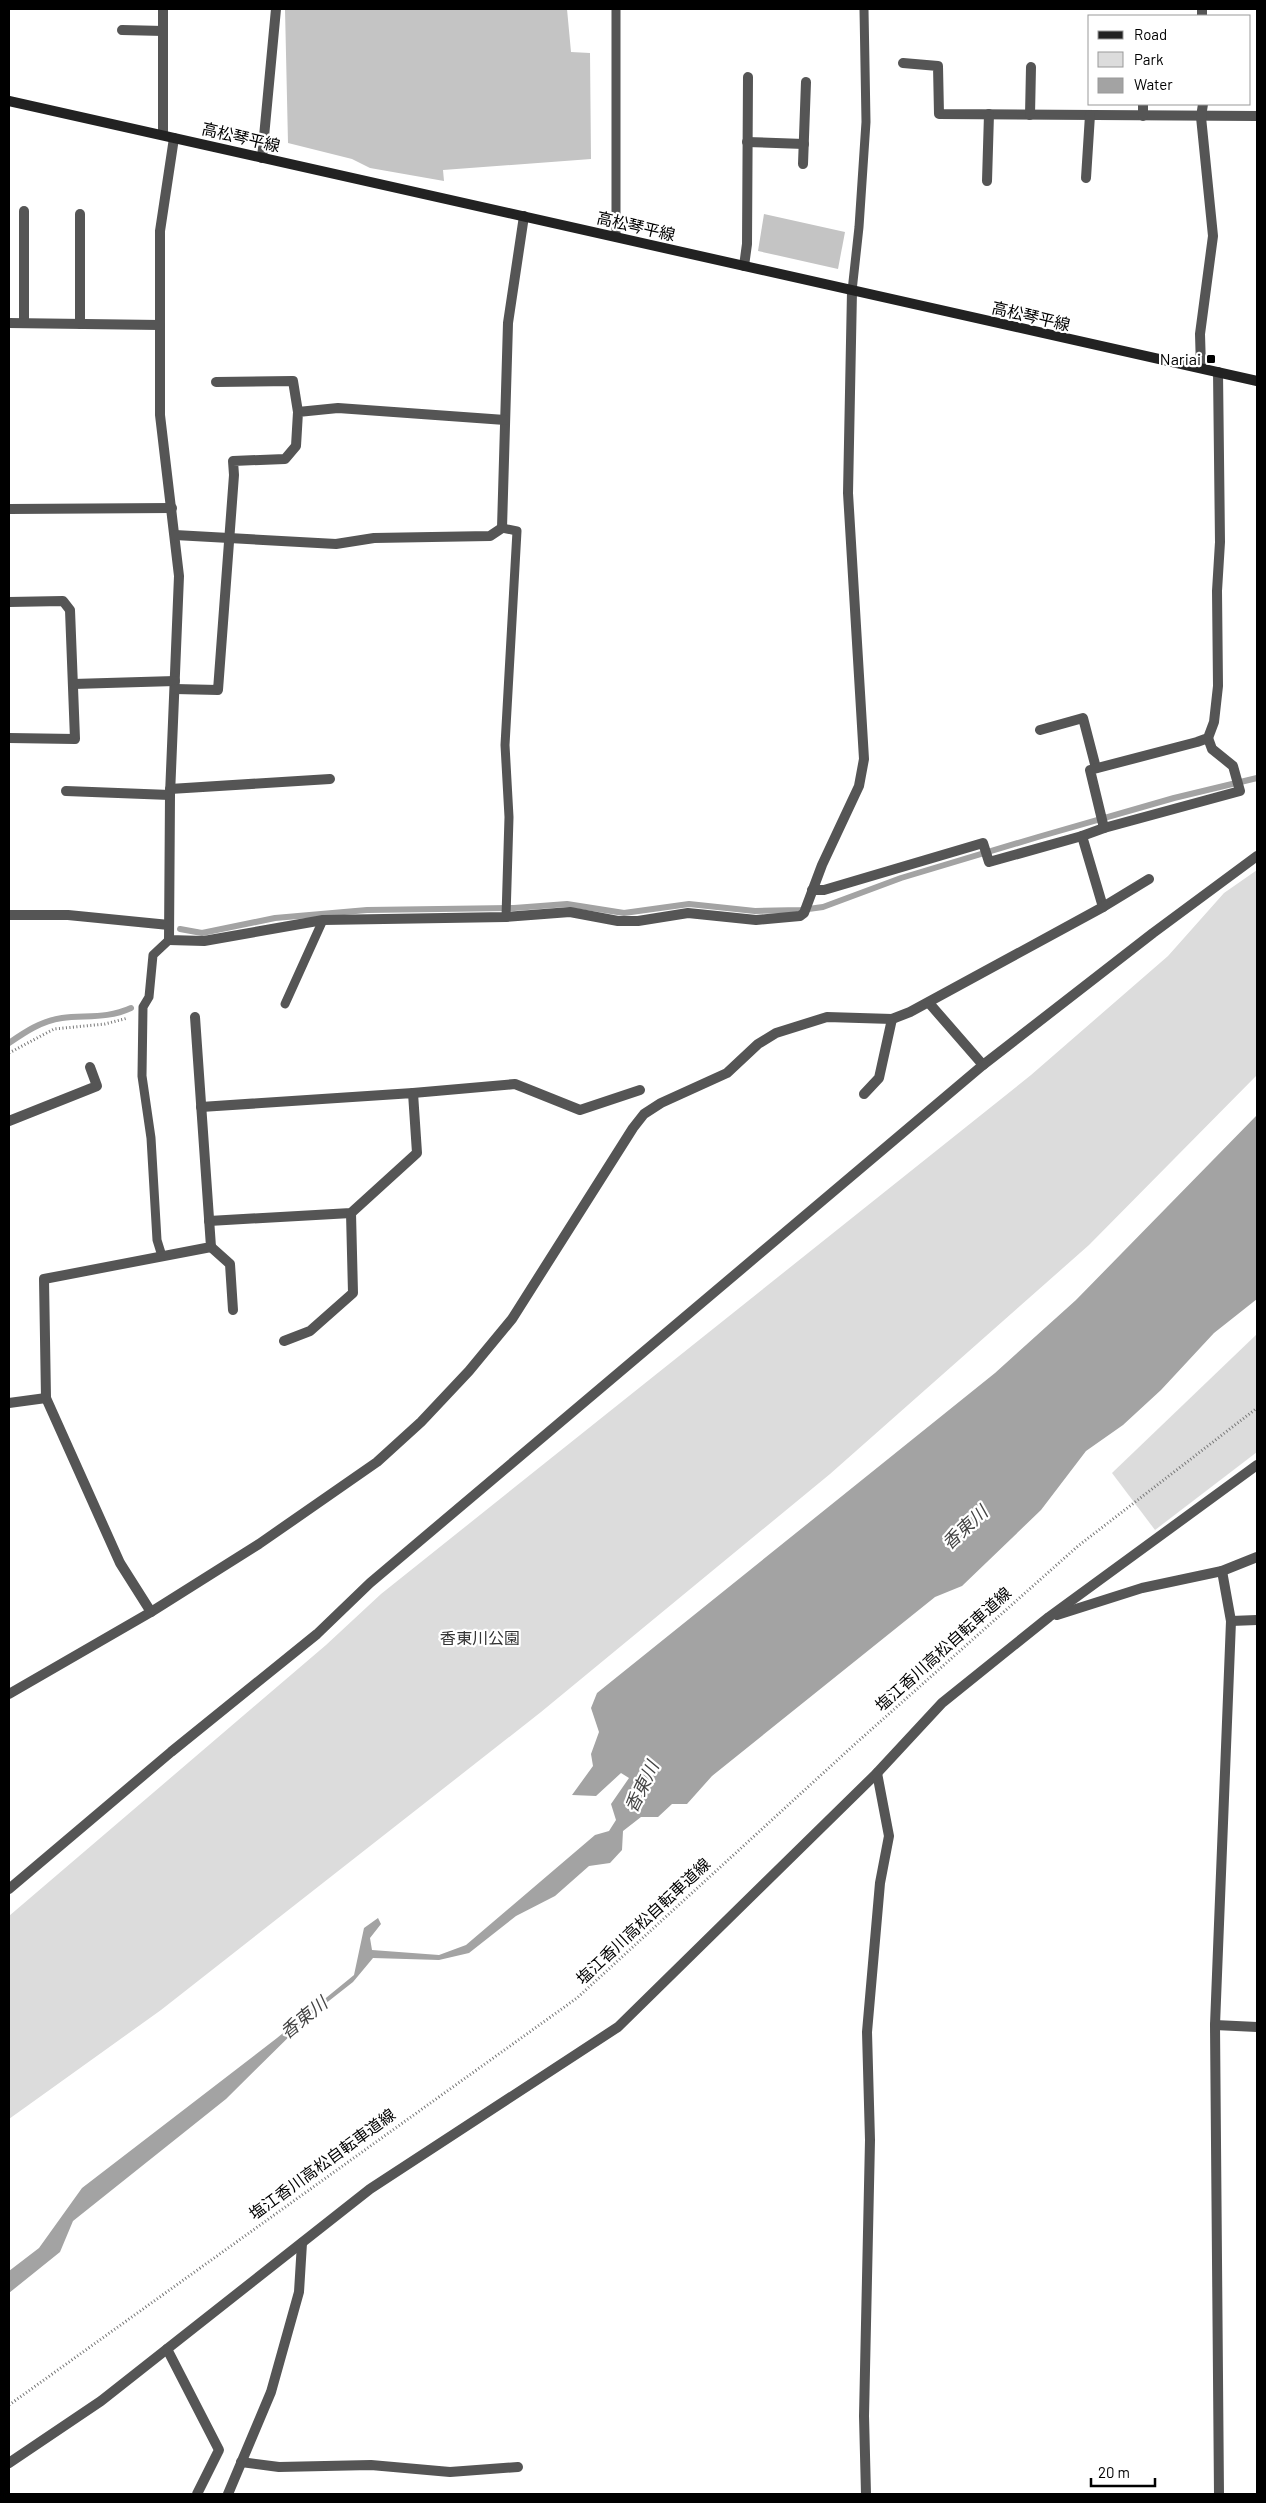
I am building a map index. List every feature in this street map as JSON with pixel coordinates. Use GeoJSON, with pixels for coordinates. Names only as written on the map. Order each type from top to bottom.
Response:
{"type":"FeatureCollection","features":[{"type":"Feature","properties":{"kind":"main road","name":"高松琴平線"},"geometry":{"type":"LineString","coordinates":[[9,101],[1257,381]]}},
{"type":"Feature","properties":{"kind":"street"},"geometry":{"type":"LineString","coordinates":[[163,9],[163,136]]}},
{"type":"Feature","properties":{"kind":"street"},"geometry":{"type":"LineString","coordinates":[[262,158],[276,9]]}},
{"type":"Feature","properties":{"kind":"street"},"geometry":{"type":"LineString","coordinates":[[122,30],[163,32]]}},
{"type":"Feature","properties":{"kind":"street"},"geometry":{"type":"LineString","coordinates":[[903,63],[938,66],[939,114],[1257,116]]}},
{"type":"Feature","properties":{"kind":"street"},"geometry":{"type":"LineString","coordinates":[[1030,115],[1031,67]]}},
{"type":"Feature","properties":{"kind":"street"},"geometry":{"type":"LineString","coordinates":[[744,266],[746,244],[748,77]]}},
{"type":"Feature","properties":{"kind":"street"},"geometry":{"type":"LineString","coordinates":[[803,164],[806,82]]}},
{"type":"Feature","properties":{"kind":"street"},"geometry":{"type":"LineString","coordinates":[[1143,105],[1143,116]]}},
{"type":"Feature","properties":{"kind":"street"},"geometry":{"type":"LineString","coordinates":[[1201,368],[1200,334],[1213,236],[1201,117],[1203,105]]}},
{"type":"Feature","properties":{"kind":"street"},"geometry":{"type":"LineString","coordinates":[[987,181],[989,114]]}},
{"type":"Feature","properties":{"kind":"street"},"geometry":{"type":"LineString","coordinates":[[1086,178],[1090,115]]}},
{"type":"Feature","properties":{"kind":"street"},"geometry":{"type":"LineString","coordinates":[[174,138],[160,231],[160,415],[179,576],[170,792],[169,940],[204,941],[323,920],[507,911],[570,912],[618,921],[688,913],[756,920],[800,916],[806,909],[812,890],[859,786],[864,760],[848,493],[852,291]]}},
{"type":"Feature","properties":{"kind":"street"},"geometry":{"type":"LineString","coordinates":[[747,142],[804,144]]}},
{"type":"Feature","properties":{"kind":"street"},"geometry":{"type":"LineString","coordinates":[[24,211],[24,323]]}},
{"type":"Feature","properties":{"kind":"street"},"geometry":{"type":"LineString","coordinates":[[80,214],[80,324]]}},
{"type":"Feature","properties":{"kind":"street"},"geometry":{"type":"LineString","coordinates":[[175,535],[336,544],[374,538],[490,536],[502,528],[508,323],[524,216]]}},
{"type":"Feature","properties":{"kind":"street"},"geometry":{"type":"LineString","coordinates":[[9,323],[160,325]]}},
{"type":"Feature","properties":{"kind":"street"},"geometry":{"type":"LineString","coordinates":[[812,890],[824,890],[982,844],[990,862],[1082,836],[1103,822],[1240,791],[1233,766],[1212,749],[1208,738],[1214,722],[1218,686],[1217,591],[1220,542],[1218,372]]}},
{"type":"Feature","properties":{"kind":"street"},"geometry":{"type":"LineString","coordinates":[[73,684],[175,685],[218,690],[234,475],[233,461],[285,459],[296,446],[298,412],[293,381],[216,382]]}},
{"type":"Feature","properties":{"kind":"street"},"geometry":{"type":"LineString","coordinates":[[298,412],[338,408],[505,420]]}},
{"type":"Feature","properties":{"kind":"street"},"geometry":{"type":"LineString","coordinates":[[9,509],[172,508]]}},
{"type":"Feature","properties":{"kind":"street"},"geometry":{"type":"LineString","coordinates":[[9,602],[64,601],[70,610],[75,739],[9,738]]}},
{"type":"Feature","properties":{"kind":"street"},"geometry":{"type":"LineString","coordinates":[[1040,730],[1083,718],[1096,768]]}},
{"type":"Feature","properties":{"kind":"street"},"geometry":{"type":"LineString","coordinates":[[1103,822],[1090,770],[1208,738]]}},
{"type":"Feature","properties":{"kind":"street"},"geometry":{"type":"LineString","coordinates":[[66,791],[170,792],[330,779]]}},
{"type":"Feature","properties":{"kind":"street"},"geometry":{"type":"LineString","coordinates":[[1082,836],[1103,908]]}},
{"type":"Feature","properties":{"kind":"street"},"geometry":{"type":"LineString","coordinates":[[9,1889],[171,1752],[317,1634],[370,1583],[983,1065],[1153,933],[1257,856]]}},
{"type":"Feature","properties":{"kind":"street"},"geometry":{"type":"LineString","coordinates":[[9,1694],[151,1612],[259,1544],[338,1491],[377,1462],[421,1422],[469,1371],[512,1319],[632,1128],[644,1114],[661,1103],[727,1073],[758,1044],[776,1033],[827,1017],[892,1019],[929,1003],[1103,908],[1149,879]]}},
{"type":"Feature","properties":{"kind":"street"},"geometry":{"type":"LineString","coordinates":[[9,914],[68,915],[169,925]]}},
{"type":"Feature","properties":{"kind":"street"},"geometry":{"type":"LineString","coordinates":[[929,1003],[983,1065]]}},
{"type":"Feature","properties":{"kind":"street"},"geometry":{"type":"LineString","coordinates":[[195,1017],[211,1247],[230,1264],[233,1310]]}},
{"type":"Feature","properties":{"kind":"street"},"geometry":{"type":"LineString","coordinates":[[864,1094],[879,1078],[892,1019]]}},
{"type":"Feature","properties":{"kind":"street"},"geometry":{"type":"LineString","coordinates":[[9,1121],[97,1086],[90,1067]]}},
{"type":"Feature","properties":{"kind":"street"},"geometry":{"type":"LineString","coordinates":[[201,1107],[413,1094],[516,1084],[580,1110],[640,1090]]}},
{"type":"Feature","properties":{"kind":"street"},"geometry":{"type":"LineString","coordinates":[[209,1221],[351,1213],[417,1152],[413,1094]]}},
{"type":"Feature","properties":{"kind":"street"},"geometry":{"type":"LineString","coordinates":[[284,1341],[310,1332],[353,1292],[351,1213]]}},
{"type":"Feature","properties":{"kind":"street"},"geometry":{"type":"LineString","coordinates":[[151,1612],[120,1563],[46,1398],[44,1279],[211,1247]]}},
{"type":"Feature","properties":{"kind":"street"},"geometry":{"type":"LineString","coordinates":[[9,1403],[46,1398]]}},
{"type":"Feature","properties":{"kind":"street"},"geometry":{"type":"LineString","coordinates":[[9,2463],[101,2401],[370,2190],[618,2027],[877,1773],[942,1703],[1049,1617],[1257,1465]]}},
{"type":"Feature","properties":{"kind":"street"},"geometry":{"type":"LineString","coordinates":[[1049,1617],[1142,1588],[1222,1571],[1257,1557]]}},
{"type":"Feature","properties":{"kind":"street"},"geometry":{"type":"LineString","coordinates":[[1220,2494],[1215,2025],[1231,1621],[1222,1571]]}},
{"type":"Feature","properties":{"kind":"street"},"geometry":{"type":"LineString","coordinates":[[1231,1621],[1257,1620]]}},
{"type":"Feature","properties":{"kind":"street"},"geometry":{"type":"LineString","coordinates":[[866,2494],[864,2387],[870,2140],[867,2032],[871,1960],[880,1883],[888,1836],[877,1773]]}},
{"type":"Feature","properties":{"kind":"street"},"geometry":{"type":"LineString","coordinates":[[1215,2025],[1257,2027]]}},
{"type":"Feature","properties":{"kind":"street"},"geometry":{"type":"LineString","coordinates":[[228,2494],[271,2392],[299,2292],[302,2243]]}},
{"type":"Feature","properties":{"kind":"street"},"geometry":{"type":"LineString","coordinates":[[167,2349],[219,2450],[197,2494]]}},
{"type":"Feature","properties":{"kind":"street"},"geometry":{"type":"LineString","coordinates":[[241,2462],[279,2467],[371,2465],[450,2472],[518,2467]]}},
{"type":"Feature","properties":{"kind":"lane"},"geometry":{"type":"LineString","coordinates":[[616,9],[616,237]]}},
{"type":"Feature","properties":{"kind":"lane"},"geometry":{"type":"LineString","coordinates":[[852,291],[859,227],[866,122],[864,9]]}},
{"type":"Feature","properties":{"kind":"lane"},"geometry":{"type":"LineString","coordinates":[[502,528],[516,531],[505,746],[509,817],[507,911]]}},
{"type":"Feature","properties":{"kind":"lane"},"geometry":{"type":"LineString","coordinates":[[285,1004],[323,920]]}},
{"type":"Feature","properties":{"kind":"lane"},"geometry":{"type":"LineString","coordinates":[[162,1256],[157,1240],[151,1138],[142,1076],[144,1007],[149,997],[153,955],[169,940]]}},
{"type":"Feature","properties":{"kind":"path"},"geometry":{"type":"LineString","coordinates":[[9,1053],[54,1029],[127,1019],[144,1007]]}},
{"type":"Feature","properties":{"kind":"path","name":"塩江香川高松自転車道線"},"geometry":{"type":"LineString","coordinates":[[9,2405],[577,1998],[855,1744],[1078,1546],[1257,1408]]}},
{"type":"Feature","properties":{"kind":"green space","name":"香東川公園"},"geometry":{"type":"Polygon","coordinates":[[[1257,870],[1257,1075],[1089,1245],[830,1474],[541,1712],[161,2010],[9,2119],[9,1916],[326,1645],[381,1594],[1031,1075],[1168,956],[1224,893],[1257,870]]]}},
{"type":"Feature","properties":{"kind":"green space"},"geometry":{"type":"Polygon","coordinates":[[[1257,1334],[1257,1452],[1155,1530],[1112,1473],[1257,1334]]]}},
{"type":"Feature","properties":{"kind":"water","name":"香東川"},"geometry":{"type":"Polygon","coordinates":[[[1257,1115],[1257,1299],[1214,1333],[1161,1390],[1123,1425],[1086,1451],[1041,1510],[962,1586],[935,1597],[712,1776],[687,1804],[672,1804],[658,1817],[641,1817],[623,1831],[622,1850],[610,1863],[589,1866],[555,1896],[516,1916],[469,1953],[439,1960],[373,1958],[353,1982],[311,2015],[226,2099],[73,2221],[60,2252],[9,2293],[9,2271],[39,2248],[82,2188],[277,2038],[354,1975],[364,1928],[378,1918],[381,1924],[370,1938],[372,1950],[439,1955],[466,1945],[595,1835],[609,1831],[616,1820],[611,1804],[629,1778],[621,1773],[596,1796],[572,1795],[593,1766],[591,1754],[599,1732],[591,1708],[597,1693],[995,1373],[1076,1300],[1257,1115]]]}},
{"type":"Feature","properties":{"kind":"building"},"geometry":{"type":"Polygon","coordinates":[[[285,9],[567,9],[571,52],[590,53],[591,159],[443,170],[444,181],[370,168],[352,159],[288,143],[285,9]]]}},
{"type":"Feature","properties":{"kind":"building"},"geometry":{"type":"Polygon","coordinates":[[[764,214],[845,232],[838,269],[758,251],[764,214]]]}},
{"type":"Feature","properties":{"kind":"waterway"},"geometry":{"type":"LineString","coordinates":[[180,929],[202,933],[275,918],[367,910],[514,908],[567,904],[624,913],[689,904],[755,911],[801,910],[823,907],[901,878],[1038,837],[1174,798],[1257,778]]}},
{"type":"Feature","properties":{"kind":"waterway"},"geometry":{"type":"LineString","coordinates":[[9,1043],[54,1019],[113,1014],[131,1008]]}},
{"type":"Feature","properties":{"kind":"place","name":"Nariai"},"geometry":{"type":"Point","coordinates":[1211,359]}}]}
